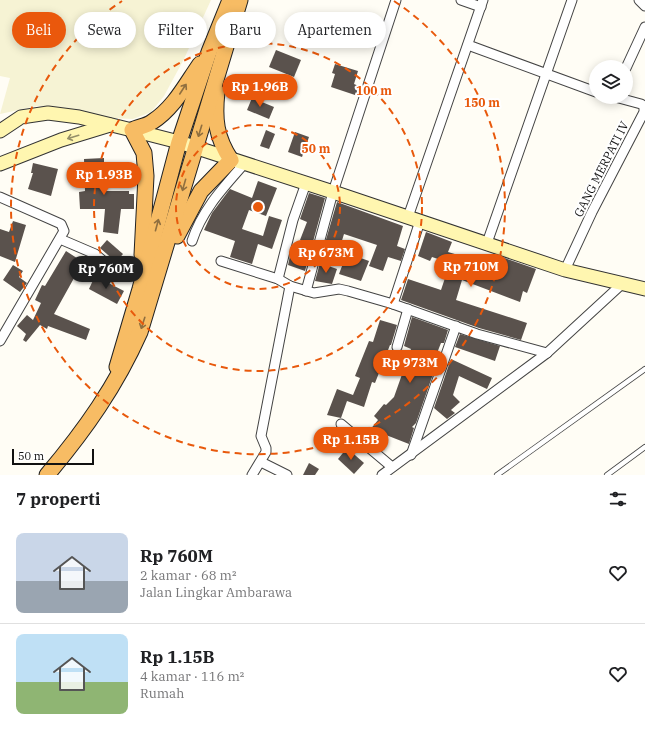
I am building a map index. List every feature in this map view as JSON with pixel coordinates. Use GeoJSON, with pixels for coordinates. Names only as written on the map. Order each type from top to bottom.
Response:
{"type":"FeatureCollection","features":[{"type":"Feature","properties":{"kind":"highway"},"geometry":{"type":"LineString","coordinates":[[47,475],[99,410],[113,384],[120,354],[146,292],[194,148],[230,0]]}},
{"type":"Feature","properties":{"kind":"highway"},"geometry":{"type":"LineString","coordinates":[[146,292],[179,142],[240,0]]}},
{"type":"Feature","properties":{"kind":"highway"},"geometry":{"type":"LineString","coordinates":[[146,292],[146,176],[144,153],[132,130],[151,123],[163,114],[216,53]]}},
{"type":"Feature","properties":{"kind":"highway"},"geometry":{"type":"LineString","coordinates":[[146,292],[201,191],[238,162],[221,145],[216,127],[216,53]]}},
{"type":"Feature","properties":{"kind":"main road"},"geometry":{"type":"LineString","coordinates":[[0,131],[21,117],[48,113],[79,117],[179,142],[565,270],[645,289]]}},
{"type":"Feature","properties":{"kind":"main road"},"geometry":{"type":"LineString","coordinates":[[0,164],[61,140],[110,125]]}},
{"type":"Feature","properties":{"kind":"street"},"geometry":{"type":"LineString","coordinates":[[306,291],[333,192],[395,2],[385,0]]}},
{"type":"Feature","properties":{"kind":"street"},"geometry":{"type":"LineString","coordinates":[[393,304],[414,219],[482,4],[461,0]]}},
{"type":"Feature","properties":{"kind":"street"},"geometry":{"type":"LineString","coordinates":[[487,243],[572,0]]}},
{"type":"Feature","properties":{"kind":"street"},"geometry":{"type":"LineString","coordinates":[[639,0],[645,6]]}},
{"type":"Feature","properties":{"kind":"street"},"geometry":{"type":"LineString","coordinates":[[630,60],[645,27]]}},
{"type":"Feature","properties":{"kind":"street"},"geometry":{"type":"LineString","coordinates":[[468,45],[589,89]]}},
{"type":"Feature","properties":{"kind":"street","name":"GANG MERPATI IV"},"geometry":{"type":"LineString","coordinates":[[565,270],[644,112],[644,106],[633,102]]}},
{"type":"Feature","properties":{"kind":"street"},"geometry":{"type":"LineString","coordinates":[[192,241],[198,223],[222,189],[238,162]]}},
{"type":"Feature","properties":{"kind":"street"},"geometry":{"type":"LineString","coordinates":[[278,279],[288,240],[306,183]]}},
{"type":"Feature","properties":{"kind":"street"},"geometry":{"type":"LineString","coordinates":[[0,197],[60,224],[64,231],[0,341]]}},
{"type":"Feature","properties":{"kind":"street"},"geometry":{"type":"LineString","coordinates":[[60,239],[95,254],[120,275]]}},
{"type":"Feature","properties":{"kind":"street"},"geometry":{"type":"LineString","coordinates":[[220,261],[278,279],[290,286],[306,291],[321,293],[344,290],[547,353]]}},
{"type":"Feature","properties":{"kind":"street"},"geometry":{"type":"LineString","coordinates":[[382,475],[547,353],[622,284]]}},
{"type":"Feature","properties":{"kind":"street"},"geometry":{"type":"LineString","coordinates":[[252,475],[261,462],[266,448],[261,436],[290,286]]}},
{"type":"Feature","properties":{"kind":"street"},"geometry":{"type":"LineString","coordinates":[[398,347],[408,309]]}},
{"type":"Feature","properties":{"kind":"street"},"geometry":{"type":"LineString","coordinates":[[411,455],[456,326]]}},
{"type":"Feature","properties":{"kind":"street"},"geometry":{"type":"LineString","coordinates":[[341,424],[392,468]]}},
{"type":"Feature","properties":{"kind":"street"},"geometry":{"type":"LineString","coordinates":[[261,462],[287,475]]}},
{"type":"Feature","properties":{"kind":"lane"},"geometry":{"type":"LineString","coordinates":[[497,475],[645,369]]}},
{"type":"Feature","properties":{"kind":"lane"},"geometry":{"type":"LineString","coordinates":[[607,475],[645,447]]}},
{"type":"Feature","properties":{"kind":"shaded area"},"geometry":{"type":"Polygon","coordinates":[[[0,0],[211,0],[206,12],[144,12],[144,48],[189,48],[164,96],[151,112],[133,119],[110,118],[67,108],[37,106],[0,114],[10,78],[0,76],[0,0]]]}},
{"type":"Feature","properties":{"kind":"building"},"geometry":{"type":"Polygon","coordinates":[[[276,50],[301,60],[294,77],[269,67],[276,50]]]}},
{"type":"Feature","properties":{"kind":"building"},"geometry":{"type":"Polygon","coordinates":[[[335,64],[358,71],[354,84],[361,87],[358,96],[331,87],[335,74],[332,73],[335,64]]]}},
{"type":"Feature","properties":{"kind":"building"},"geometry":{"type":"Polygon","coordinates":[[[252,98],[274,107],[269,119],[247,110],[252,98]]]}},
{"type":"Feature","properties":{"kind":"building"},"geometry":{"type":"Polygon","coordinates":[[[266,130],[275,134],[269,149],[260,146],[266,130]]]}},
{"type":"Feature","properties":{"kind":"building"},"geometry":{"type":"Polygon","coordinates":[[[295,132],[309,137],[302,157],[288,152],[295,132]]]}},
{"type":"Feature","properties":{"kind":"building"},"geometry":{"type":"Polygon","coordinates":[[[104,158],[104,191],[129,191],[129,194],[134,194],[134,209],[121,209],[118,234],[103,232],[105,209],[80,209],[79,192],[85,191],[84,159],[104,158]]]}},
{"type":"Feature","properties":{"kind":"building"},"geometry":{"type":"Polygon","coordinates":[[[33,163],[58,169],[51,196],[28,189],[33,173],[31,173],[33,163]]]}},
{"type":"Feature","properties":{"kind":"building"},"geometry":{"type":"Polygon","coordinates":[[[258,181],[277,188],[266,216],[249,210],[242,229],[263,236],[269,216],[282,220],[272,249],[258,244],[252,264],[230,257],[235,241],[204,230],[212,213],[230,189],[252,198],[258,181]]]}},
{"type":"Feature","properties":{"kind":"building"},"geometry":{"type":"Polygon","coordinates":[[[309,193],[325,198],[305,271],[288,265],[290,256],[298,259],[304,242],[300,240],[307,222],[300,219],[309,193]]]}},
{"type":"Feature","properties":{"kind":"building"},"geometry":{"type":"Polygon","coordinates":[[[337,202],[403,226],[397,246],[405,249],[401,261],[388,257],[383,271],[369,266],[377,245],[344,234],[340,247],[325,243],[337,202]]]}},
{"type":"Feature","properties":{"kind":"building"},"geometry":{"type":"Polygon","coordinates":[[[13,221],[26,225],[15,262],[0,256],[0,229],[9,232],[13,221]]]}},
{"type":"Feature","properties":{"kind":"building"},"geometry":{"type":"Polygon","coordinates":[[[426,232],[452,242],[448,252],[492,265],[496,255],[536,269],[527,293],[523,291],[520,302],[462,280],[456,300],[527,323],[521,340],[479,328],[401,300],[408,279],[441,290],[450,263],[432,257],[430,261],[418,256],[426,232]]]}},
{"type":"Feature","properties":{"kind":"building"},"geometry":{"type":"Polygon","coordinates":[[[107,240],[123,254],[116,262],[100,248],[107,240]]]}},
{"type":"Feature","properties":{"kind":"building"},"geometry":{"type":"Polygon","coordinates":[[[66,251],[83,262],[54,314],[90,329],[86,340],[48,326],[47,329],[40,325],[26,342],[23,340],[26,334],[17,326],[27,315],[33,320],[41,303],[35,300],[42,285],[45,286],[66,251]]]}},
{"type":"Feature","properties":{"kind":"building"},"geometry":{"type":"Polygon","coordinates":[[[347,253],[369,261],[361,281],[339,274],[347,253]]]}},
{"type":"Feature","properties":{"kind":"building"},"geometry":{"type":"Polygon","coordinates":[[[320,263],[337,269],[332,284],[315,281],[320,263]]]}},
{"type":"Feature","properties":{"kind":"building"},"geometry":{"type":"Polygon","coordinates":[[[13,265],[23,271],[19,277],[27,283],[20,292],[3,280],[13,265]]]}},
{"type":"Feature","properties":{"kind":"building"},"geometry":{"type":"Polygon","coordinates":[[[95,276],[124,291],[117,304],[89,289],[95,276]]]}},
{"type":"Feature","properties":{"kind":"building"},"geometry":{"type":"Polygon","coordinates":[[[412,317],[448,330],[444,343],[441,343],[437,353],[440,354],[416,423],[412,427],[414,428],[409,444],[386,435],[378,446],[365,436],[378,420],[374,416],[384,404],[386,405],[394,397],[411,349],[404,346],[412,317]]]}},
{"type":"Feature","properties":{"kind":"building"},"geometry":{"type":"Polygon","coordinates":[[[380,320],[397,325],[391,345],[375,383],[372,382],[364,407],[347,401],[341,418],[327,415],[337,389],[353,395],[360,378],[355,376],[369,341],[373,342],[380,320]]]}},
{"type":"Feature","properties":{"kind":"building"},"geometry":{"type":"Polygon","coordinates":[[[460,334],[500,346],[495,361],[455,347],[460,334]]]}},
{"type":"Feature","properties":{"kind":"building"},"geometry":{"type":"Polygon","coordinates":[[[451,359],[492,378],[487,389],[459,376],[453,395],[460,402],[451,410],[455,413],[447,419],[434,408],[451,359]]]}},
{"type":"Feature","properties":{"kind":"building"},"geometry":{"type":"Polygon","coordinates":[[[347,448],[364,463],[354,474],[338,459],[347,448]]]}},
{"type":"Feature","properties":{"kind":"building"},"geometry":{"type":"Polygon","coordinates":[[[309,463],[319,469],[315,475],[303,475],[309,463]]]}}]}
